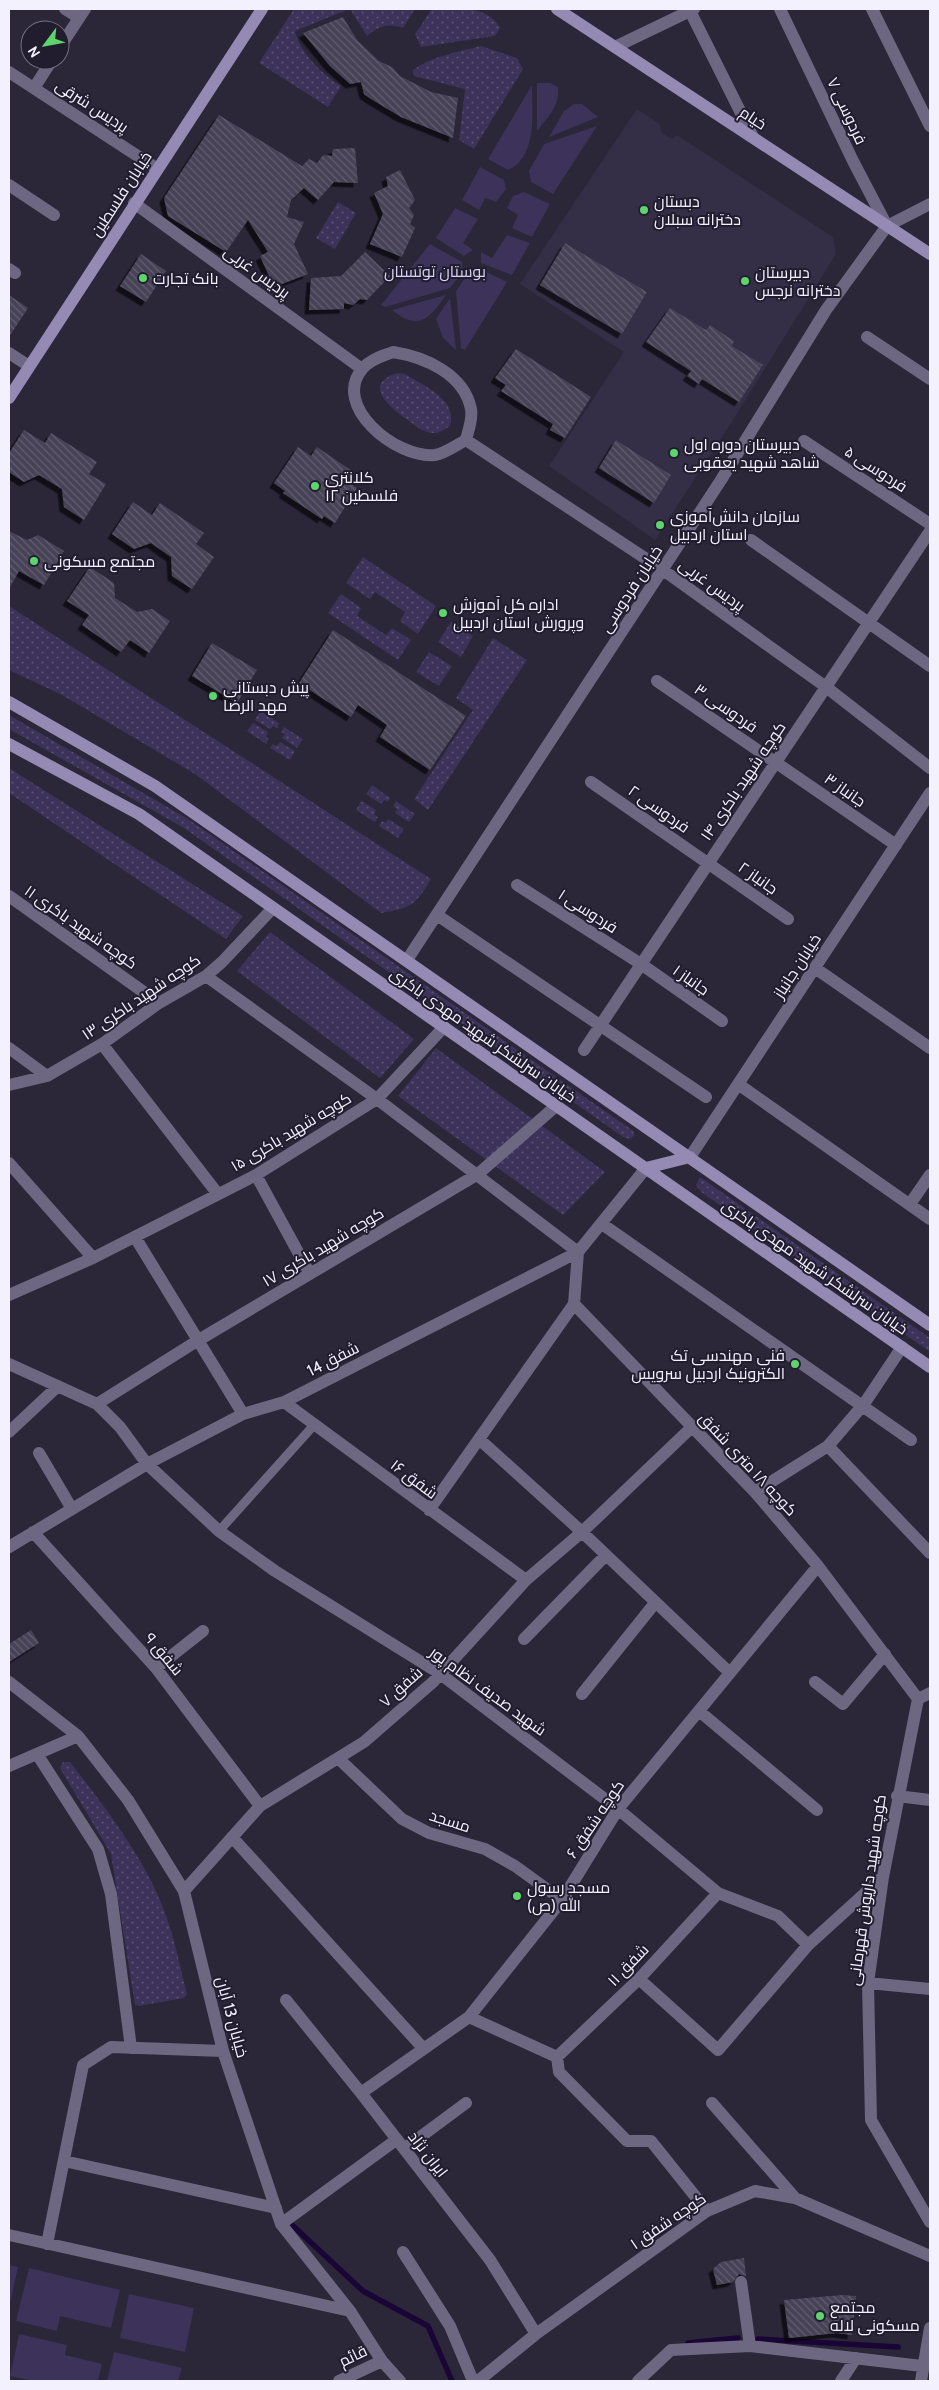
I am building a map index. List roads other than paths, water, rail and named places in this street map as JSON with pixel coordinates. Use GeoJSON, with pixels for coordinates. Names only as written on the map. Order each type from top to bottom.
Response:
{"type":"FeatureCollection","features":[{"type":"Feature","properties":{"kind":"main road","name":"خیابان فلسطین"},"geometry":{"type":"LineString","coordinates":[[9,398],[156,168],[262,9]]}},
{"type":"Feature","properties":{"kind":"main road","name":"خیام"},"geometry":{"type":"LineString","coordinates":[[557,9],[930,254]]}},
{"type":"Feature","properties":{"kind":"main road","name":"خیابان سرلشکر شهید مهدی باکری"},"geometry":{"type":"LineString","coordinates":[[9,702],[155,786],[930,1325]]}},
{"type":"Feature","properties":{"kind":"main road","name":"خیابان سرلشکر شهید مهدی باکری"},"geometry":{"type":"LineString","coordinates":[[9,744],[138,814],[930,1367]]}},
{"type":"Feature","properties":{"kind":"main road"},"geometry":{"type":"LineString","coordinates":[[646,1168],[690,1157]]}},
{"type":"Feature","properties":{"kind":"street"},"geometry":{"type":"LineString","coordinates":[[65,9],[82,14],[70,32]]}},
{"type":"Feature","properties":{"kind":"street"},"geometry":{"type":"LineString","coordinates":[[615,47],[691,9],[753,137]]}},
{"type":"Feature","properties":{"kind":"street","name":"فردوسی ۷"},"geometry":{"type":"LineString","coordinates":[[780,9],[853,161],[887,226]]}},
{"type":"Feature","properties":{"kind":"street"},"geometry":{"type":"LineString","coordinates":[[872,9],[930,126]]}},
{"type":"Feature","properties":{"kind":"street"},"geometry":{"type":"LineString","coordinates":[[34,88],[46,70]]}},
{"type":"Feature","properties":{"kind":"street","name":"پردیس شرقی"},"geometry":{"type":"LineString","coordinates":[[9,72],[156,168]]}},
{"type":"Feature","properties":{"kind":"street"},"geometry":{"type":"LineString","coordinates":[[9,184],[54,215]]}},
{"type":"Feature","properties":{"kind":"street","name":"پردیس غربی"},"geometry":{"type":"LineString","coordinates":[[134,203],[362,368]]}},
{"type":"Feature","properties":{"kind":"street","name":"خیابان فردوسی"},"geometry":{"type":"LineString","coordinates":[[407,960],[663,570],[826,310],[887,226],[930,204]]}},
{"type":"Feature","properties":{"kind":"street"},"geometry":{"type":"LineString","coordinates":[[866,337],[930,379]]}},
{"type":"Feature","properties":{"kind":"street"},"geometry":{"type":"LineString","coordinates":[[393,352],[411,355],[429,362],[444,372],[465,395],[471,410],[466,440],[448,451],[436,455],[409,452],[391,444],[372,429],[356,401],[355,391],[362,368],[377,358],[393,352]]}},
{"type":"Feature","properties":{"kind":"street"},"geometry":{"type":"LineString","coordinates":[[9,353],[29,366]]}},
{"type":"Feature","properties":{"kind":"street","name":"پردیس غربی"},"geometry":{"type":"LineString","coordinates":[[466,440],[663,570],[826,687],[930,768]]}},
{"type":"Feature","properties":{"kind":"street","name":"فردوسی ۵"},"geometry":{"type":"LineString","coordinates":[[804,441],[930,524]]}},
{"type":"Feature","properties":{"kind":"street","name":"کوچه شهید باکری ۱۴"},"geometry":{"type":"LineString","coordinates":[[584,1050],[930,530]]}},
{"type":"Feature","properties":{"kind":"street"},"geometry":{"type":"LineString","coordinates":[[751,540],[930,666]]}},
{"type":"Feature","properties":{"kind":"street","name":"فردوسی ۳"},"geometry":{"type":"LineString","coordinates":[[657,681],[776,762]]}},
{"type":"Feature","properties":{"kind":"street","name":"جانباز ۳"},"geometry":{"type":"LineString","coordinates":[[776,762],[896,845]]}},
{"type":"Feature","properties":{"kind":"street","name":"فردوسی ۲"},"geometry":{"type":"LineString","coordinates":[[591,782],[708,863]]}},
{"type":"Feature","properties":{"kind":"street","name":"خیابان جانباز"},"geometry":{"type":"LineString","coordinates":[[690,1157],[930,793]]}},
{"type":"Feature","properties":{"kind":"street","name":"جانباز ۲"},"geometry":{"type":"LineString","coordinates":[[708,863],[788,919]]}},
{"type":"Feature","properties":{"kind":"street","name":"فردوسی ۱"},"geometry":{"type":"LineString","coordinates":[[517,885],[641,964]]}},
{"type":"Feature","properties":{"kind":"street","name":"کوچه شهید باکری ۱۱"},"geometry":{"type":"LineString","coordinates":[[9,896],[159,1003]]}},
{"type":"Feature","properties":{"kind":"street","name":"کوچه شهید باکری ۱۳"},"geometry":{"type":"LineString","coordinates":[[9,1085],[48,1076],[102,1044],[159,1003],[206,976],[222,962],[273,908]]}},
{"type":"Feature","properties":{"kind":"street"},"geometry":{"type":"LineString","coordinates":[[437,915],[706,1097]]}},
{"type":"Feature","properties":{"kind":"street","name":"جانباز ۱"},"geometry":{"type":"LineString","coordinates":[[641,964],[722,1021]]}},
{"type":"Feature","properties":{"kind":"street"},"geometry":{"type":"LineString","coordinates":[[815,968],[930,1048]]}},
{"type":"Feature","properties":{"kind":"street"},"geometry":{"type":"LineString","coordinates":[[206,976],[478,1174],[578,1252],[574,1304],[429,1510]]}},
{"type":"Feature","properties":{"kind":"street","name":"کوچه شهید باکری ۱۵"},"geometry":{"type":"LineString","coordinates":[[9,1295],[93,1258],[217,1193],[256,1175],[376,1099],[444,1028]]}},
{"type":"Feature","properties":{"kind":"street"},"geometry":{"type":"LineString","coordinates":[[102,1044],[217,1193]]}},
{"type":"Feature","properties":{"kind":"street"},"geometry":{"type":"LineString","coordinates":[[9,1048],[48,1076]]}},
{"type":"Feature","properties":{"kind":"street"},"geometry":{"type":"LineString","coordinates":[[738,1084],[930,1219]]}},
{"type":"Feature","properties":{"kind":"street","name":"کوچه شهید باکری ۱۷"},"geometry":{"type":"LineString","coordinates":[[97,1404],[197,1341],[478,1174],[556,1106]]}},
{"type":"Feature","properties":{"kind":"street"},"geometry":{"type":"LineString","coordinates":[[9,1162],[93,1258]]}},
{"type":"Feature","properties":{"kind":"street","name":"شفق 14"},"geometry":{"type":"LineString","coordinates":[[9,1547],[147,1464],[243,1414],[284,1402],[578,1252],[646,1168]]}},
{"type":"Feature","properties":{"kind":"street"},"geometry":{"type":"LineString","coordinates":[[256,1175],[310,1274]]}},
{"type":"Feature","properties":{"kind":"street"},"geometry":{"type":"LineString","coordinates":[[910,1204],[930,1175]]}},
{"type":"Feature","properties":{"kind":"street"},"geometry":{"type":"LineString","coordinates":[[602,1224],[864,1404],[911,1440]]}},
{"type":"Feature","properties":{"kind":"street"},"geometry":{"type":"LineString","coordinates":[[135,1237],[243,1414]]}},
{"type":"Feature","properties":{"kind":"street","name":"کوچه ۱۸ متری شفق"},"geometry":{"type":"LineString","coordinates":[[574,1304],[755,1492],[818,1566],[885,1654],[924,1700]]}},
{"type":"Feature","properties":{"kind":"street"},"geometry":{"type":"LineString","coordinates":[[755,1492],[828,1446],[864,1404],[902,1347]]}},
{"type":"Feature","properties":{"kind":"street"},"geometry":{"type":"LineString","coordinates":[[9,1364],[97,1404]]}},
{"type":"Feature","properties":{"kind":"street"},"geometry":{"type":"LineString","coordinates":[[9,1432],[58,1386]]}},
{"type":"Feature","properties":{"kind":"street","name":"شفق ۱۶"},"geometry":{"type":"LineString","coordinates":[[284,1402],[526,1580]]}},
{"type":"Feature","properties":{"kind":"street","name":"شهید صدیف نظام پور"},"geometry":{"type":"LineString","coordinates":[[97,1404],[120,1427],[147,1464],[219,1531],[275,1571],[440,1673],[618,1809],[718,1893],[778,1916],[808,1945]]}},
{"type":"Feature","properties":{"kind":"street","name":"شفق ۷"},"geometry":{"type":"LineString","coordinates":[[184,1891],[260,1806],[364,1742],[432,1682],[526,1580],[582,1532],[692,1428]]}},
{"type":"Feature","properties":{"kind":"street"},"geometry":{"type":"LineString","coordinates":[[479,1439],[582,1532],[730,1673]]}},
{"type":"Feature","properties":{"kind":"street"},"geometry":{"type":"LineString","coordinates":[[828,1446],[930,1553]]}},
{"type":"Feature","properties":{"kind":"street"},"geometry":{"type":"LineString","coordinates":[[40,1453],[72,1508]]}},
{"type":"Feature","properties":{"kind":"street","name":"شفق ۹"},"geometry":{"type":"LineString","coordinates":[[33,1532],[156,1668],[260,1806]]}},
{"type":"Feature","properties":{"kind":"street"},"geometry":{"type":"LineString","coordinates":[[524,1639],[606,1555]]}},
{"type":"Feature","properties":{"kind":"street","name":"کوچه شفق ۶"},"geometry":{"type":"LineString","coordinates":[[361,2093],[470,2017],[562,1900],[618,1809],[818,1566]]}},
{"type":"Feature","properties":{"kind":"street"},"geometry":{"type":"LineString","coordinates":[[582,1694],[655,1603]]}},
{"type":"Feature","properties":{"kind":"street"},"geometry":{"type":"LineString","coordinates":[[156,1668],[203,1631]]}},
{"type":"Feature","properties":{"kind":"street"},"geometry":{"type":"LineString","coordinates":[[814,1682],[842,1704],[885,1654]]}},
{"type":"Feature","properties":{"kind":"street","name":"خیابان 13 آبان"},"geometry":{"type":"LineString","coordinates":[[9,1682],[78,1736],[128,1800],[184,1891],[223,2051],[281,2224],[350,2311],[382,2361],[400,2381]]}},
{"type":"Feature","properties":{"kind":"street"},"geometry":{"type":"LineString","coordinates":[[924,1700],[930,1693]]}},
{"type":"Feature","properties":{"kind":"street","name":"کوچه شهید داریوش قهرمانی"},"geometry":{"type":"LineString","coordinates":[[924,1700],[897,1796],[883,1876],[868,1983],[870,2120],[930,2222]]}},
{"type":"Feature","properties":{"kind":"street"},"geometry":{"type":"LineString","coordinates":[[699,1711],[817,1810]]}},
{"type":"Feature","properties":{"kind":"street"},"geometry":{"type":"LineString","coordinates":[[9,1766],[78,1736]]}},
{"type":"Feature","properties":{"kind":"street"},"geometry":{"type":"LineString","coordinates":[[37,1754],[98,1849],[111,1894],[131,2048]]}},
{"type":"Feature","properties":{"kind":"street","name":"مسجد"},"geometry":{"type":"LineString","coordinates":[[339,1759],[402,1820],[429,1833],[485,1849],[515,1866],[562,1900]]}},
{"type":"Feature","properties":{"kind":"street"},"geometry":{"type":"LineString","coordinates":[[897,1796],[930,1800]]}},
{"type":"Feature","properties":{"kind":"street"},"geometry":{"type":"LineString","coordinates":[[232,1836],[423,2048]]}},
{"type":"Feature","properties":{"kind":"street"},"geometry":{"type":"LineString","coordinates":[[639,1979],[718,2050],[808,1945],[883,1876]]}},
{"type":"Feature","properties":{"kind":"street","name":"شفق ۱۱"},"geometry":{"type":"LineString","coordinates":[[557,2058],[639,1979],[718,1893]]}},
{"type":"Feature","properties":{"kind":"street"},"geometry":{"type":"LineString","coordinates":[[868,1983],[930,1989]]}},
{"type":"Feature","properties":{"kind":"street","name":"ایران نژاد"},"geometry":{"type":"LineString","coordinates":[[286,2000],[361,2093],[490,2260],[536,2334]]}},
{"type":"Feature","properties":{"kind":"street"},"geometry":{"type":"LineString","coordinates":[[470,2017],[557,2058],[559,2072],[598,2114],[627,2141],[651,2141],[708,2211]]}},
{"type":"Feature","properties":{"kind":"street"},"geometry":{"type":"LineString","coordinates":[[47,2244],[83,2065],[111,2047],[223,2051]]}},
{"type":"Feature","properties":{"kind":"street"},"geometry":{"type":"LineString","coordinates":[[281,2224],[466,2103]]}},
{"type":"Feature","properties":{"kind":"street"},"geometry":{"type":"LineString","coordinates":[[712,2103],[795,2198]]}},
{"type":"Feature","properties":{"kind":"street"},"geometry":{"type":"LineString","coordinates":[[64,2161],[276,2208]]}},
{"type":"Feature","properties":{"kind":"street","name":"کوچه شفق ۱"},"geometry":{"type":"LineString","coordinates":[[478,2381],[536,2334],[708,2211],[755,2191],[795,2198],[930,2256]]}},
{"type":"Feature","properties":{"kind":"street"},"geometry":{"type":"LineString","coordinates":[[9,2236],[350,2311]]}},
{"type":"Feature","properties":{"kind":"street"},"geometry":{"type":"LineString","coordinates":[[403,2252],[450,2326],[473,2381]]}},
{"type":"Feature","properties":{"kind":"street"},"geometry":{"type":"LineString","coordinates":[[741,2282],[750,2346]]}},
{"type":"Feature","properties":{"kind":"street"},"geometry":{"type":"LineString","coordinates":[[921,2381],[922,2366],[930,2328]]}},
{"type":"Feature","properties":{"kind":"street"},"geometry":{"type":"LineString","coordinates":[[638,2381],[671,2350],[750,2346],[922,2366]]}},
{"type":"Feature","properties":{"kind":"street"},"geometry":{"type":"LineString","coordinates":[[841,2381],[856,2358]]}},
{"type":"Feature","properties":{"kind":"street","name":"قائم"},"geometry":{"type":"LineString","coordinates":[[339,2381],[382,2361]]}},
{"type":"Feature","properties":{"kind":"lane"},"geometry":{"type":"LineString","coordinates":[[219,1531],[314,1425]]}},
{"type":"Feature","properties":{"kind":"waterway"},"geometry":{"type":"LineString","coordinates":[[291,2224],[363,2291],[428,2326],[452,2381]]}},
{"type":"Feature","properties":{"kind":"waterway"},"geometry":{"type":"LineString","coordinates":[[688,2343],[738,2338]]}},
{"type":"Feature","properties":{"kind":"waterway"},"geometry":{"type":"LineString","coordinates":[[758,2339],[898,2347]]}},
{"type":"Feature","properties":{"kind":"place","name":"دبستان دخترانه سبلان"},"geometry":{"type":"Point","coordinates":[644,210]}},
{"type":"Feature","properties":{"kind":"place","name":"بانک تجارت"},"geometry":{"type":"Point","coordinates":[143,278]}},
{"type":"Feature","properties":{"kind":"place","name":"دبیرستان دخترانه نرجس"},"geometry":{"type":"Point","coordinates":[745,281]}},
{"type":"Feature","properties":{"kind":"place","name":"دبیرستان دوره اول شاهد شهید یعقوبی"},"geometry":{"type":"Point","coordinates":[674,453]}},
{"type":"Feature","properties":{"kind":"place","name":"کلانتری ۱۲ فلسطین"},"geometry":{"type":"Point","coordinates":[315,486]}},
{"type":"Feature","properties":{"kind":"place","name":"سازمان دانش‌آموزی استان اردبیل"},"geometry":{"type":"Point","coordinates":[660,525]}},
{"type":"Feature","properties":{"kind":"place","name":"مجتمع مسکونی"},"geometry":{"type":"Point","coordinates":[34,561]}},
{"type":"Feature","properties":{"kind":"place","name":"اداره کل آموزش وپرورش استان اردبیل"},"geometry":{"type":"Point","coordinates":[443,613]}},
{"type":"Feature","properties":{"kind":"place","name":"پیش دبستانی مهد الرضا"},"geometry":{"type":"Point","coordinates":[213,696]}},
{"type":"Feature","properties":{"kind":"place","name":"فنی مهندسی تک الکترونیک اردبیل سرویس"},"geometry":{"type":"Point","coordinates":[795,1364]}},
{"type":"Feature","properties":{"kind":"place","name":"مسجد رسول الله (ص)"},"geometry":{"type":"Point","coordinates":[517,1896]}},
{"type":"Feature","properties":{"kind":"place","name":"مجتمع مسکونی لاله"},"geometry":{"type":"Point","coordinates":[820,2316]}},
{"type":"Feature","properties":{"kind":"park label","name":"بوستان توتستان"},"geometry":{"type":"Point","coordinates":[435,271]}}]}
